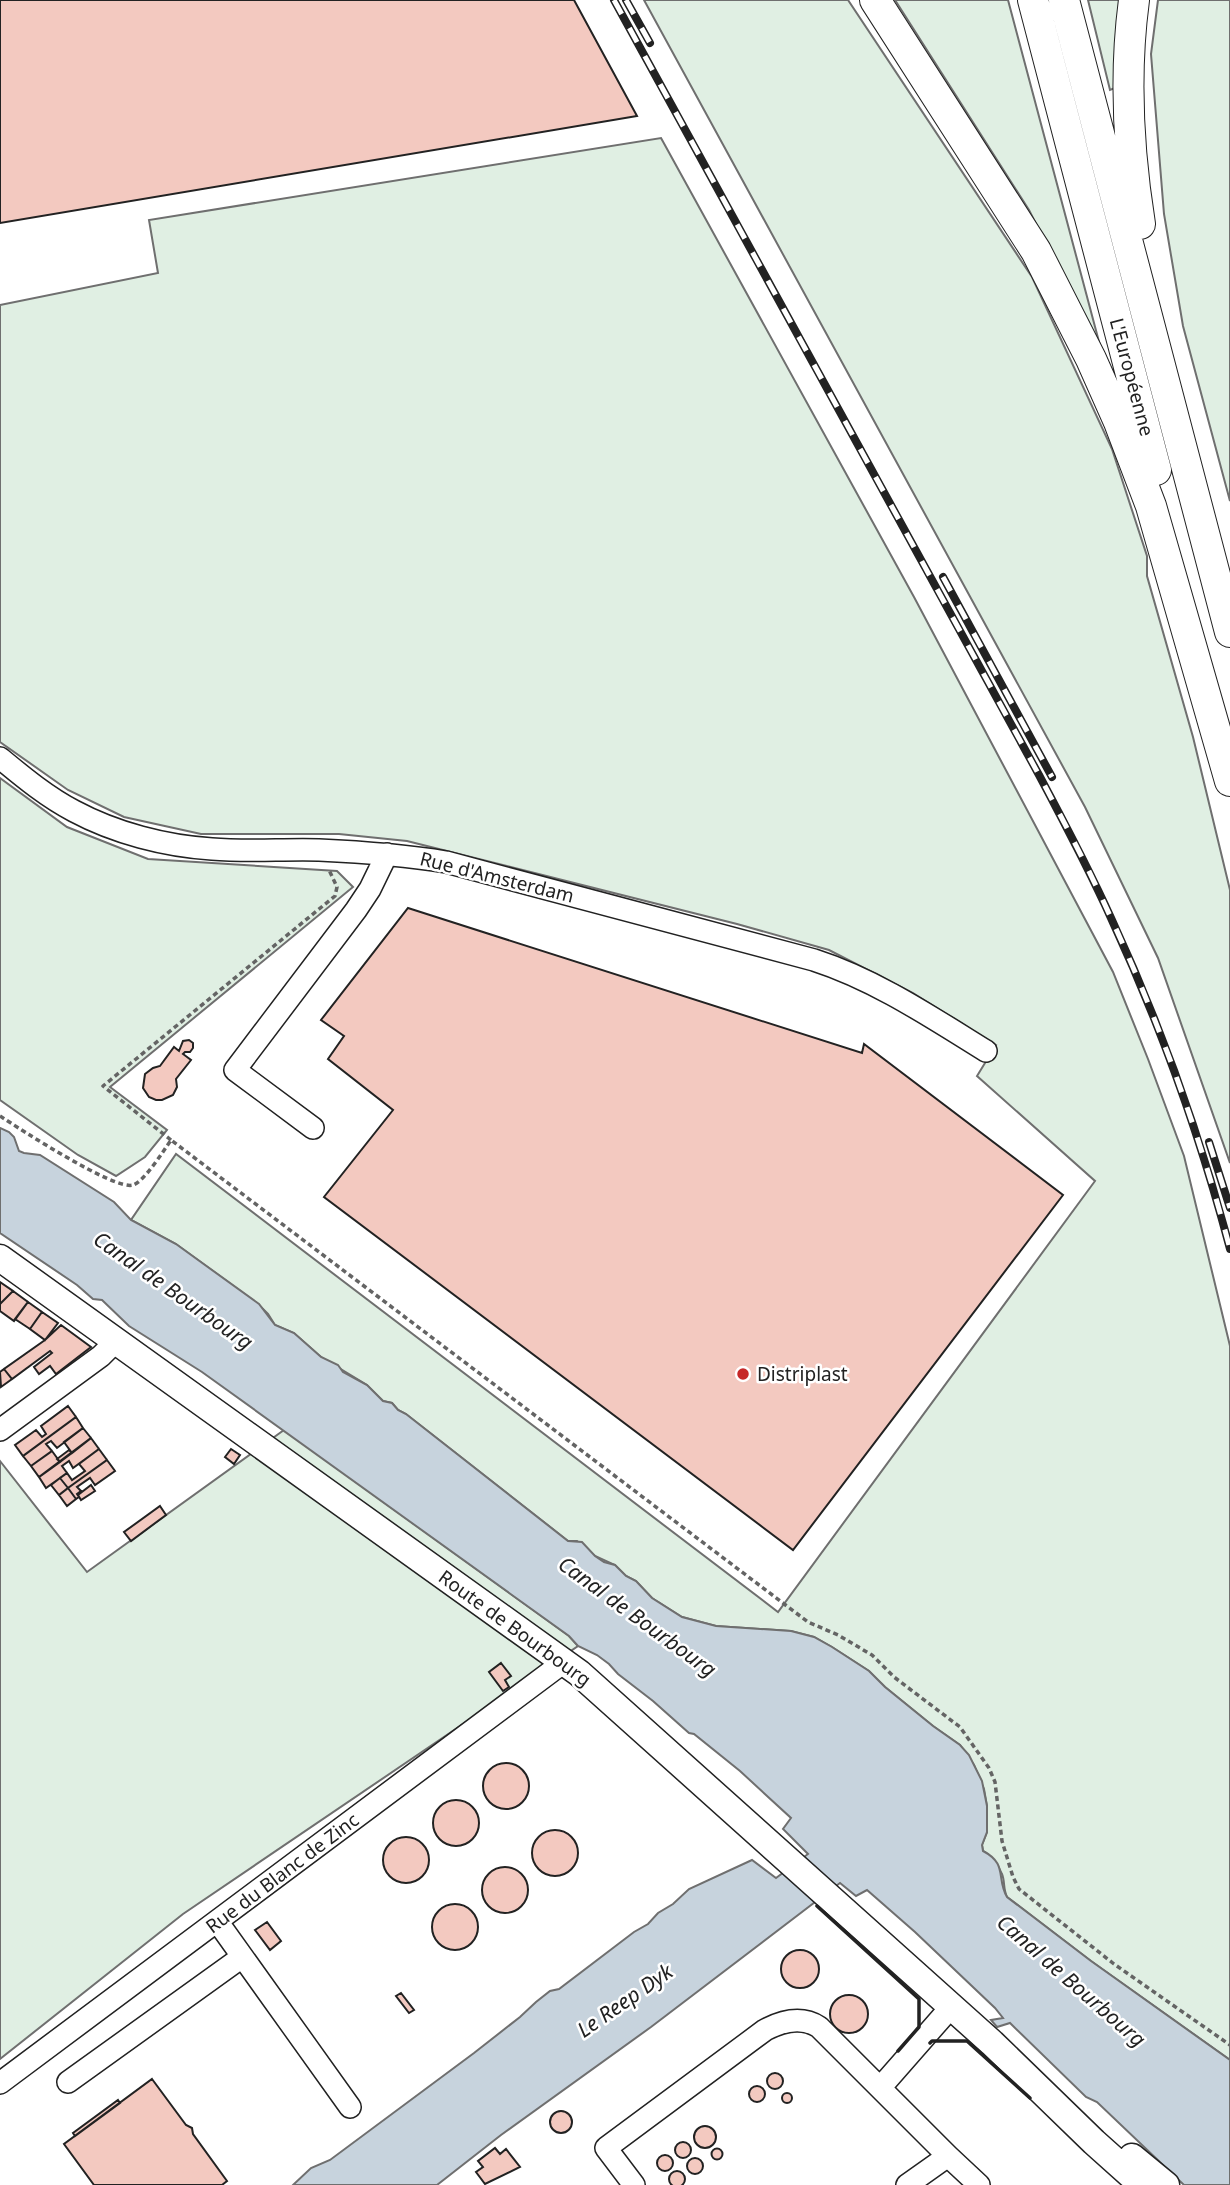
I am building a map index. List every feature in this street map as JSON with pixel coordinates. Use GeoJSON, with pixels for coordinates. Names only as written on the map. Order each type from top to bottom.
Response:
{"type":"FeatureCollection","features":[{"type":"Feature","properties":{"kind":"highway"},"geometry":{"type":"LineString","coordinates":[[875,0],[1031,243],[1091,359],[1119,422],[1151,506],[1230,781]]}},
{"type":"Feature","properties":{"kind":"highway","name":"L'Européenne"},"geometry":{"type":"LineString","coordinates":[[1033,0],[1230,754]]}},
{"type":"Feature","properties":{"kind":"highway","name":"L'Européenne"},"geometry":{"type":"LineString","coordinates":[[1063,0],[1230,632]]}},
{"type":"Feature","properties":{"kind":"highway"},"geometry":{"type":"LineString","coordinates":[[1134,0],[1128,71],[1129,135],[1140,225],[1230,587]]}},
{"type":"Feature","properties":{"kind":"main road","name":"Route de Bourbourg"},"geometry":{"type":"LineString","coordinates":[[0,1258],[565,1662],[992,2043],[1166,2185]]}},
{"type":"Feature","properties":{"kind":"main road","name":"Route de Bourbourg"},"geometry":{"type":"LineString","coordinates":[[992,2043],[1142,2185]]}},
{"type":"Feature","properties":{"kind":"street","name":"Rue d'Amsterdam"},"geometry":{"type":"LineString","coordinates":[[0,758],[73,811],[102,824],[160,842],[213,849],[387,854],[446,862],[830,965],[901,1000],[986,1051]]}},
{"type":"Feature","properties":{"kind":"street"},"geometry":{"type":"LineString","coordinates":[[313,1128],[235,1070],[365,898],[387,854]]}},
{"type":"Feature","properties":{"kind":"street"},"geometry":{"type":"LineString","coordinates":[[0,1430],[102,1356],[116,1341]]}},
{"type":"Feature","properties":{"kind":"street","name":"Rue du Blanc de Zinc"},"geometry":{"type":"LineString","coordinates":[[0,2083],[565,1662]]}},
{"type":"Feature","properties":{"kind":"street"},"geometry":{"type":"LineString","coordinates":[[217,1921],[350,2107]]}},
{"type":"Feature","properties":{"kind":"street"},"geometry":{"type":"LineString","coordinates":[[68,2082],[242,1957]]}},
{"type":"Feature","properties":{"kind":"street"},"geometry":{"type":"LineString","coordinates":[[880,2088],[951,2007]]}},
{"type":"Feature","properties":{"kind":"street"},"geometry":{"type":"LineString","coordinates":[[634,2185],[606,2148],[765,2030],[778,2024],[800,2021],[814,2024],[979,2185]]}},
{"type":"Feature","properties":{"kind":"street"},"geometry":{"type":"LineString","coordinates":[[907,2185],[948,2156]]}},
{"type":"Feature","properties":{"kind":"path"},"geometry":{"type":"LineString","coordinates":[[320,850],[337,887],[335,896],[103,1086],[808,1622],[838,1635],[872,1656],[894,1677],[960,1727],[989,1768],[995,1783],[1002,1841],[1019,1889],[1114,1964],[1230,2045]]}},
{"type":"Feature","properties":{"kind":"path"},"geometry":{"type":"LineString","coordinates":[[0,1116],[94,1173],[125,1186],[138,1183],[172,1140]]}},
{"type":"Feature","properties":{"kind":"green space"},"geometry":{"type":"Polygon","coordinates":[[[644,0],[848,0],[1032,277],[1112,449],[1147,556],[1147,576],[1193,737],[1230,890],[1230,1163],[1158,958],[1085,807],[644,0]]]}},
{"type":"Feature","properties":{"kind":"green space"},"geometry":{"type":"Polygon","coordinates":[[[895,0],[1008,0],[1102,353],[1029,210],[895,0]]]}},
{"type":"Feature","properties":{"kind":"green space"},"geometry":{"type":"Polygon","coordinates":[[[1088,0],[1121,0],[1120,86],[1110,90],[1088,0]]]}},
{"type":"Feature","properties":{"kind":"green space"},"geometry":{"type":"Polygon","coordinates":[[[1158,0],[1230,0],[1230,501],[1183,326],[1164,214],[1151,54],[1158,0]]]}},
{"type":"Feature","properties":{"kind":"green space"},"geometry":{"type":"Polygon","coordinates":[[[661,138],[914,597],[1113,972],[1184,1156],[1230,1346],[1230,2060],[1007,1897],[1001,1871],[983,1851],[982,1845],[987,1832],[987,1806],[984,1789],[974,1765],[960,1745],[885,1687],[869,1671],[814,1637],[791,1631],[716,1626],[682,1617],[652,1598],[615,1565],[595,1556],[577,1541],[568,1541],[392,1403],[383,1401],[367,1385],[321,1357],[294,1333],[275,1325],[258,1304],[176,1244],[131,1220],[176,1154],[778,1612],[1095,1181],[977,1076],[996,1045],[913,993],[829,950],[737,924],[407,841],[339,834],[201,834],[124,817],[68,790],[0,742],[0,305],[158,273],[149,220],[661,138]]]}},
{"type":"Feature","properties":{"kind":"green space"},"geometry":{"type":"Polygon","coordinates":[[[0,778],[67,827],[148,859],[337,871],[353,887],[110,1087],[167,1130],[145,1157],[116,1176],[78,1155],[0,1100],[0,778]]]}},
{"type":"Feature","properties":{"kind":"green space"},"geometry":{"type":"Polygon","coordinates":[[[284,1430],[569,1636],[578,1646],[183,1914],[0,2059],[0,1461],[87,1572],[284,1430]]]}},
{"type":"Feature","properties":{"kind":"water"},"geometry":{"type":"Polygon","coordinates":[[[0,1128],[14,1137],[19,1151],[40,1155],[114,1202],[131,1220],[176,1244],[259,1304],[275,1325],[294,1333],[321,1357],[367,1385],[383,1401],[392,1403],[568,1541],[582,1542],[595,1556],[615,1565],[636,1581],[652,1598],[682,1617],[716,1626],[791,1631],[814,1637],[869,1671],[885,1687],[960,1745],[969,1755],[982,1781],[987,1806],[987,1832],[982,1845],[983,1851],[999,1866],[1007,1897],[1230,2060],[1230,2185],[1184,2185],[1097,2102],[1086,2097],[1010,2023],[997,2027],[991,2020],[1003,2018],[995,2008],[915,1932],[867,1890],[856,1896],[840,1883],[437,2185],[293,2185],[311,2168],[330,2160],[474,2053],[550,1991],[559,1989],[648,1924],[689,1889],[752,1860],[776,1878],[808,1854],[783,1829],[791,1818],[740,1771],[694,1734],[689,1733],[609,1664],[578,1646],[569,1636],[202,1372],[129,1326],[102,1300],[93,1299],[77,1285],[0,1233],[0,1128]]]}},
{"type":"Feature","properties":{"kind":"building"},"geometry":{"type":"Polygon","coordinates":[[[0,0],[574,0],[637,116],[0,223],[0,0]]]}},
{"type":"Feature","properties":{"kind":"building","name":"Distriplast"},"geometry":{"type":"Polygon","coordinates":[[[408,908],[862,1053],[864,1044],[1063,1195],[793,1550],[324,1197],[393,1110],[328,1059],[344,1036],[321,1020],[408,908]]]}},
{"type":"Feature","properties":{"kind":"building"},"geometry":{"type":"Polygon","coordinates":[[[189,1040],[193,1043],[193,1048],[183,1054],[191,1060],[176,1079],[177,1087],[173,1095],[162,1100],[149,1097],[143,1088],[145,1074],[160,1066],[174,1047],[179,1051],[183,1041],[189,1040]]]}},
{"type":"Feature","properties":{"kind":"building"},"geometry":{"type":"Polygon","coordinates":[[[0,1282],[13,1291],[0,1304],[0,1282]]]}},
{"type":"Feature","properties":{"kind":"building"},"geometry":{"type":"Polygon","coordinates":[[[13,1291],[28,1302],[14,1321],[0,1311],[0,1304],[13,1291]]]}},
{"type":"Feature","properties":{"kind":"building"},"geometry":{"type":"Polygon","coordinates":[[[28,1302],[42,1312],[30,1329],[15,1319],[28,1302]]]}},
{"type":"Feature","properties":{"kind":"building"},"geometry":{"type":"Polygon","coordinates":[[[42,1312],[58,1323],[45,1340],[30,1329],[42,1312]]]}},
{"type":"Feature","properties":{"kind":"building"},"geometry":{"type":"Polygon","coordinates":[[[61,1325],[91,1347],[56,1374],[50,1366],[39,1374],[34,1367],[52,1353],[50,1351],[12,1379],[4,1369],[61,1325]]]}},
{"type":"Feature","properties":{"kind":"building"},"geometry":{"type":"Polygon","coordinates":[[[4,1369],[12,1379],[1,1387],[0,1372],[4,1369]]]}},
{"type":"Feature","properties":{"kind":"building"},"geometry":{"type":"Polygon","coordinates":[[[68,1406],[76,1417],[23,1456],[15,1445],[36,1430],[42,1437],[46,1434],[41,1426],[68,1406]]]}},
{"type":"Feature","properties":{"kind":"building"},"geometry":{"type":"Polygon","coordinates":[[[76,1417],[83,1428],[57,1448],[51,1441],[46,1444],[52,1451],[31,1466],[23,1456],[76,1417]]]}},
{"type":"Feature","properties":{"kind":"building"},"geometry":{"type":"Polygon","coordinates":[[[83,1428],[91,1438],[72,1453],[64,1442],[83,1428]]]}},
{"type":"Feature","properties":{"kind":"building"},"geometry":{"type":"Polygon","coordinates":[[[91,1438],[99,1449],[73,1468],[69,1461],[62,1466],[67,1473],[46,1488],[39,1477],[91,1438]]]}},
{"type":"Feature","properties":{"kind":"building"},"geometry":{"type":"Polygon","coordinates":[[[99,1449],[107,1460],[68,1488],[60,1478],[67,1473],[72,1480],[85,1471],[79,1464],[99,1449]]]}},
{"type":"Feature","properties":{"kind":"building"},"geometry":{"type":"Polygon","coordinates":[[[231,1449],[240,1455],[234,1464],[225,1457],[231,1449]]]}},
{"type":"Feature","properties":{"kind":"building"},"geometry":{"type":"Polygon","coordinates":[[[69,1450],[72,1453],[60,1462],[57,1459],[69,1450]]]}},
{"type":"Feature","properties":{"kind":"building"},"geometry":{"type":"Polygon","coordinates":[[[52,1451],[60,1462],[39,1477],[31,1466],[52,1451]]]}},
{"type":"Feature","properties":{"kind":"building"},"geometry":{"type":"Polygon","coordinates":[[[107,1460],[115,1471],[95,1485],[90,1478],[77,1487],[81,1491],[76,1499],[68,1488],[107,1460]]]}},
{"type":"Feature","properties":{"kind":"building"},"geometry":{"type":"Polygon","coordinates":[[[60,1478],[68,1488],[59,1495],[51,1485],[60,1478]]]}},
{"type":"Feature","properties":{"kind":"building"},"geometry":{"type":"Polygon","coordinates":[[[91,1485],[95,1491],[81,1500],[78,1495],[91,1485]]]}},
{"type":"Feature","properties":{"kind":"building"},"geometry":{"type":"Polygon","coordinates":[[[68,1488],[76,1499],[67,1506],[59,1495],[68,1488]]]}},
{"type":"Feature","properties":{"kind":"building"},"geometry":{"type":"Polygon","coordinates":[[[160,1506],[166,1515],[131,1541],[124,1532],[160,1506]]]}},
{"type":"Feature","properties":{"kind":"building"},"geometry":{"type":"Polygon","coordinates":[[[501,1663],[511,1676],[505,1680],[509,1687],[503,1691],[489,1672],[501,1663]]]}},
{"type":"Feature","properties":{"kind":"building"},"geometry":{"type":"Polygon","coordinates":[[[506,1763],[522,1770],[529,1786],[522,1802],[506,1809],[490,1802],[483,1786],[490,1770],[506,1763]]]}},
{"type":"Feature","properties":{"kind":"building"},"geometry":{"type":"Polygon","coordinates":[[[456,1800],[472,1807],[479,1823],[472,1839],[456,1846],[440,1839],[433,1823],[440,1807],[456,1800]]]}},
{"type":"Feature","properties":{"kind":"building"},"geometry":{"type":"Polygon","coordinates":[[[555,1830],[571,1837],[578,1853],[571,1869],[555,1876],[539,1869],[532,1853],[539,1837],[555,1830]]]}},
{"type":"Feature","properties":{"kind":"building"},"geometry":{"type":"Polygon","coordinates":[[[406,1837],[422,1844],[429,1860],[422,1876],[406,1883],[390,1876],[383,1860],[390,1844],[406,1837]]]}},
{"type":"Feature","properties":{"kind":"building"},"geometry":{"type":"Polygon","coordinates":[[[505,1867],[521,1874],[528,1890],[521,1906],[505,1913],[489,1906],[482,1890],[489,1874],[505,1867]]]}},
{"type":"Feature","properties":{"kind":"building"},"geometry":{"type":"Polygon","coordinates":[[[455,1904],[471,1911],[478,1927],[471,1943],[455,1950],[439,1943],[432,1927],[439,1911],[455,1904]]]}},
{"type":"Feature","properties":{"kind":"building"},"geometry":{"type":"Polygon","coordinates":[[[267,1922],[281,1941],[270,1950],[255,1930],[267,1922]]]}},
{"type":"Feature","properties":{"kind":"building"},"geometry":{"type":"Polygon","coordinates":[[[800,1950],[814,1955],[819,1969],[814,1983],[800,1988],[786,1983],[781,1969],[786,1955],[800,1950]]]}},
{"type":"Feature","properties":{"kind":"building"},"geometry":{"type":"Polygon","coordinates":[[[401,1993],[414,2010],[409,2013],[396,1996],[401,1993]]]}},
{"type":"Feature","properties":{"kind":"building"},"geometry":{"type":"Polygon","coordinates":[[[849,1995],[863,2000],[868,2014],[863,2028],[849,2033],[835,2028],[830,2014],[835,2000],[849,1995]]]}},
{"type":"Feature","properties":{"kind":"building"},"geometry":{"type":"Polygon","coordinates":[[[775,2073],[781,2075],[781,2087],[775,2089],[769,2087],[767,2081],[769,2075],[775,2073]]]}},
{"type":"Feature","properties":{"kind":"building"},"geometry":{"type":"Polygon","coordinates":[[[152,2079],[186,2125],[192,2128],[193,2134],[227,2181],[222,2185],[94,2185],[64,2144],[152,2079]]]}},
{"type":"Feature","properties":{"kind":"building"},"geometry":{"type":"Polygon","coordinates":[[[757,2086],[765,2094],[757,2102],[749,2094],[757,2086]]]}},
{"type":"Feature","properties":{"kind":"building"},"geometry":{"type":"Polygon","coordinates":[[[787,2093],[791,2094],[791,2102],[787,2103],[783,2102],[782,2098],[783,2094],[787,2093]]]}},
{"type":"Feature","properties":{"kind":"building"},"geometry":{"type":"Polygon","coordinates":[[[118,2100],[120,2103],[75,2136],[73,2133],[118,2100]]]}},
{"type":"Feature","properties":{"kind":"building"},"geometry":{"type":"Polygon","coordinates":[[[557,2111],[565,2111],[572,2118],[572,2126],[565,2133],[557,2133],[550,2126],[550,2118],[557,2111]]]}},
{"type":"Feature","properties":{"kind":"building"},"geometry":{"type":"Polygon","coordinates":[[[705,2126],[713,2129],[716,2137],[713,2145],[705,2148],[697,2145],[694,2137],[697,2129],[705,2126]]]}},
{"type":"Feature","properties":{"kind":"building"},"geometry":{"type":"Polygon","coordinates":[[[680,2142],[686,2142],[691,2150],[689,2156],[680,2158],[675,2153],[675,2147],[680,2142]]]}},
{"type":"Feature","properties":{"kind":"building"},"geometry":{"type":"Polygon","coordinates":[[[495,2148],[500,2154],[506,2149],[520,2167],[485,2184],[476,2172],[483,2167],[478,2161],[495,2148]]]}},
{"type":"Feature","properties":{"kind":"building"},"geometry":{"type":"Polygon","coordinates":[[[717,2149],[721,2150],[721,2158],[717,2159],[713,2158],[712,2154],[713,2150],[717,2149]]]}},
{"type":"Feature","properties":{"kind":"building"},"geometry":{"type":"Polygon","coordinates":[[[662,2155],[668,2155],[673,2163],[671,2169],[662,2171],[657,2166],[657,2160],[662,2155]]]}},
{"type":"Feature","properties":{"kind":"building"},"geometry":{"type":"Polygon","coordinates":[[[692,2158],[698,2158],[703,2166],[701,2172],[692,2174],[687,2169],[687,2163],[692,2158]]]}},
{"type":"Feature","properties":{"kind":"building"},"geometry":{"type":"Polygon","coordinates":[[[677,2171],[685,2179],[677,2187],[669,2179],[677,2171]]]}},
{"type":"Feature","properties":{"kind":"railway"},"geometry":{"type":"LineString","coordinates":[[614,0],[1039,775],[1103,900],[1162,1039],[1206,1164],[1230,1249]]}},
{"type":"Feature","properties":{"kind":"railway"},"geometry":{"type":"LineString","coordinates":[[626,0],[650,43]]}},
{"type":"Feature","properties":{"kind":"railway"},"geometry":{"type":"LineString","coordinates":[[943,577],[1052,777]]}},
{"type":"Feature","properties":{"kind":"railway"},"geometry":{"type":"LineString","coordinates":[[1209,1142],[1230,1208]]}},
{"type":"Feature","properties":{"kind":"wall"},"geometry":{"type":"LineString","coordinates":[[817,1906],[919,1999],[919,2027],[898,2051]]}},
{"type":"Feature","properties":{"kind":"wall"},"geometry":{"type":"LineString","coordinates":[[930,2043],[967,2041],[1030,2098]]}},
{"type":"Feature","properties":{"kind":"place","name":"Distriplast"},"geometry":{"type":"Point","coordinates":[743,1374]}},
{"type":"Feature","properties":{"kind":"water label","name":"Canal de Bourbourg"},"geometry":{"type":"Point","coordinates":[173,1291]}},
{"type":"Feature","properties":{"kind":"water label","name":"Canal de Bourbourg"},"geometry":{"type":"Point","coordinates":[637,1617]}},
{"type":"Feature","properties":{"kind":"water label","name":"Canal de Bourbourg"},"geometry":{"type":"Point","coordinates":[1071,1981]}},
{"type":"Feature","properties":{"kind":"water label","name":"Le Reep Dyk"},"geometry":{"type":"Point","coordinates":[625,2001]}}]}
